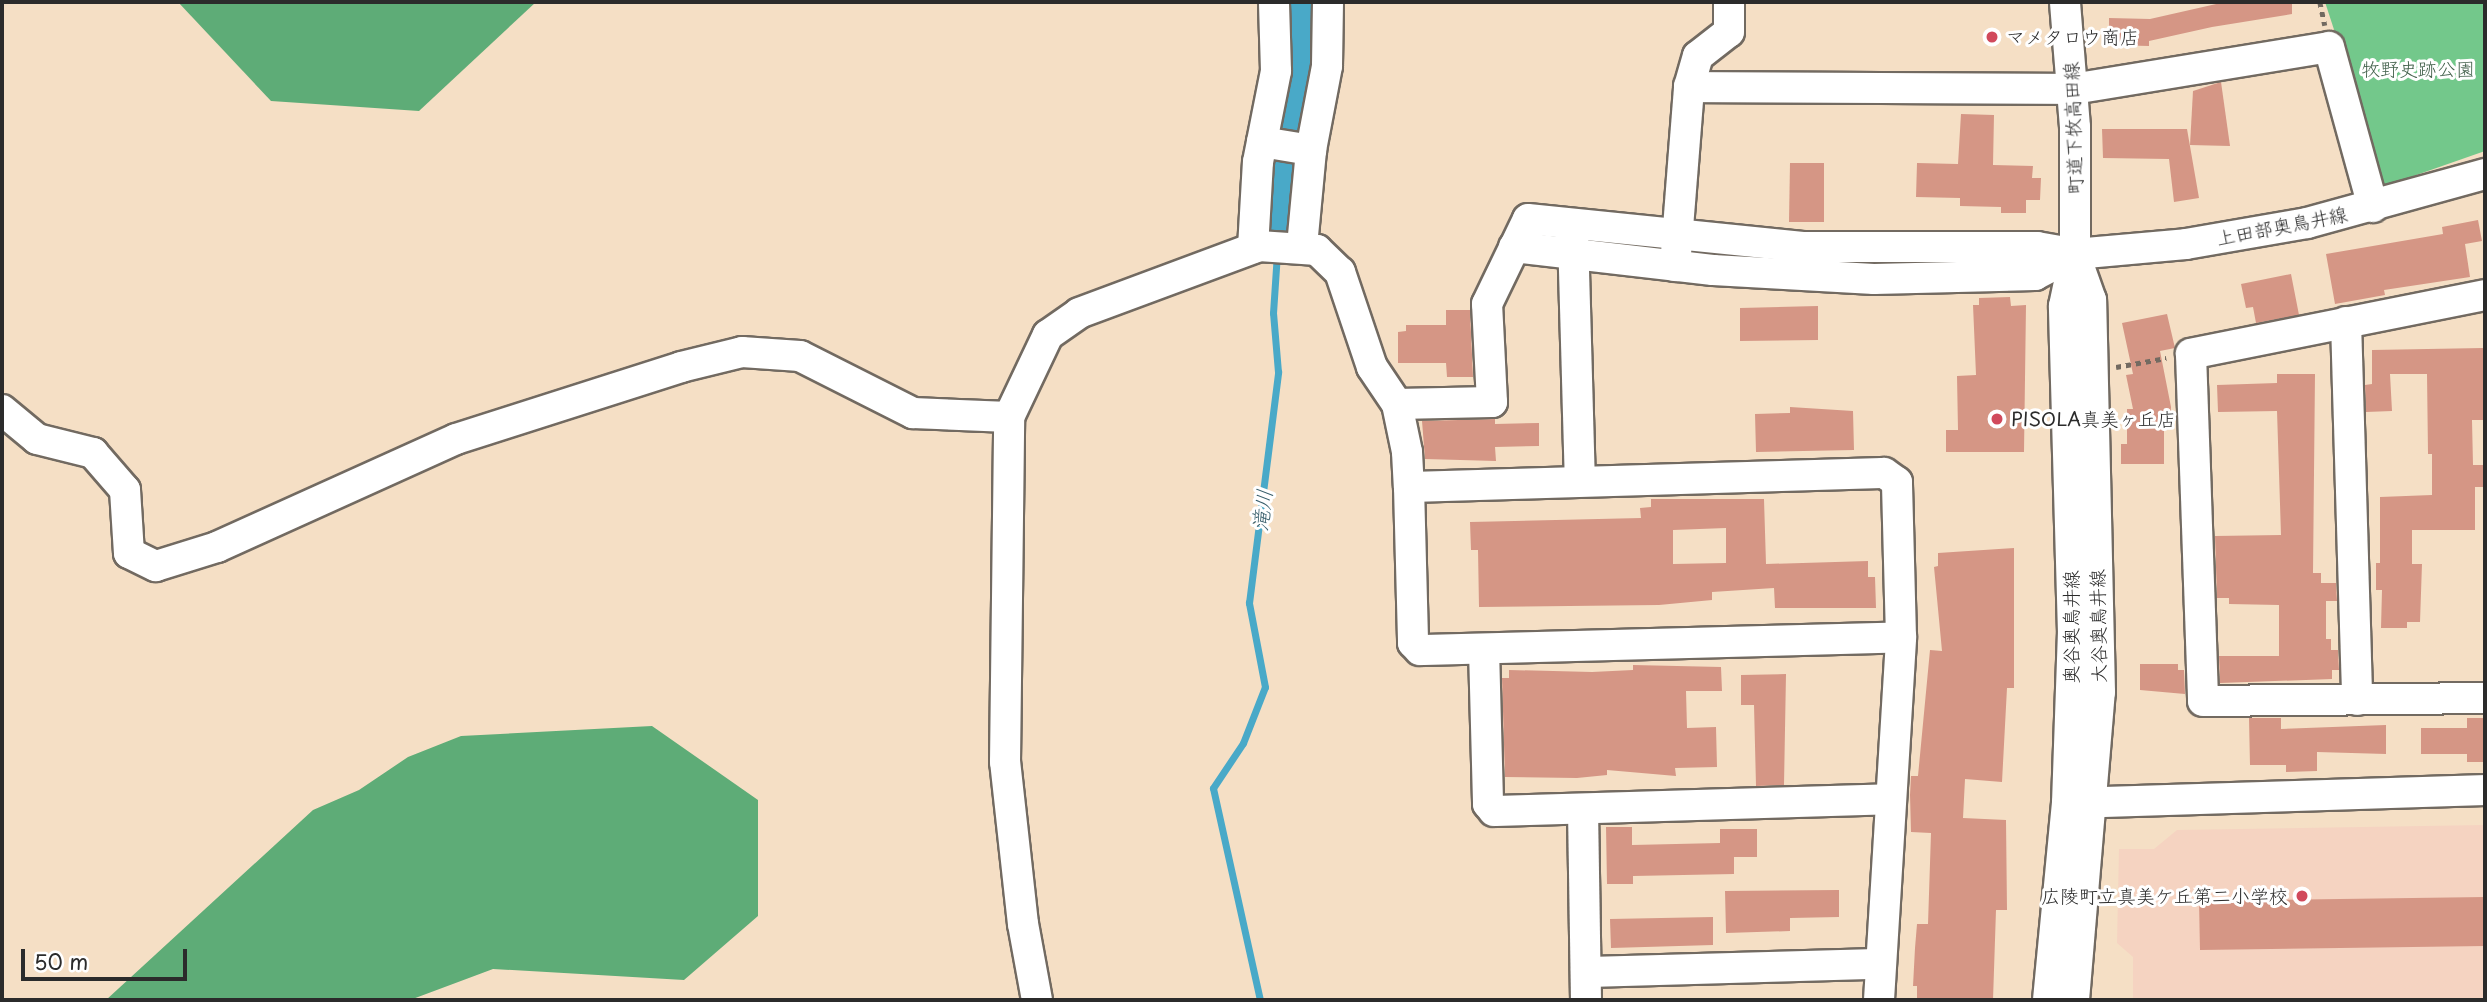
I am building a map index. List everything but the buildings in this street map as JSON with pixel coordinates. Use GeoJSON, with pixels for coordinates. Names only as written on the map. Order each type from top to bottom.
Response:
{"type":"FeatureCollection","features":[{"type":"Feature","properties":{"kind":"street"},"geometry":{"type":"LineString","coordinates":[[1261,246],[1262,142],[1276,71],[1274,2]]}},
{"type":"Feature","properties":{"kind":"street"},"geometry":{"type":"LineString","coordinates":[[1302,246],[1311,150],[1327,66],[1328,2]]}},
{"type":"Feature","properties":{"kind":"street"},"geometry":{"type":"LineString","coordinates":[[1675,266],[1689,87],[1698,56],[1729,32],[1729,2]]}},
{"type":"Feature","properties":{"kind":"street","name":"町道下牧高田線"},"geometry":{"type":"LineString","coordinates":[[2065,2],[2073,89],[2075,254]]}},
{"type":"Feature","properties":{"kind":"street"},"geometry":{"type":"LineString","coordinates":[[1689,87],[2073,89],[2329,47],[2373,207]]}},
{"type":"Feature","properties":{"kind":"street"},"geometry":{"type":"LineString","coordinates":[[1262,142],[1311,150]]}},
{"type":"Feature","properties":{"kind":"street","name":"上田部奥鳥井線"},"geometry":{"type":"LineString","coordinates":[[2075,254],[2186,244],[2373,207],[2485,174]]}},
{"type":"Feature","properties":{"kind":"street"},"geometry":{"type":"LineString","coordinates":[[1397,404],[1492,402],[1487,304],[1528,219],[1573,239],[1675,266],[1862,278],[2035,275],[2075,254]]}},
{"type":"Feature","properties":{"kind":"street"},"geometry":{"type":"LineString","coordinates":[[1514,247],[1573,239],[1677,236],[1802,247],[2037,247],[2075,254]]}},
{"type":"Feature","properties":{"kind":"street"},"geometry":{"type":"LineString","coordinates":[[1573,239],[1580,480]]}},
{"type":"Feature","properties":{"kind":"street"},"geometry":{"type":"LineString","coordinates":[[1037,1000],[1023,924],[1005,762],[1009,417],[1048,335],[1062,323],[1261,246],[1302,246],[1317,250],[1340,272],[1372,366],[1397,404],[1407,452],[1413,643],[1420,650],[1901,637]]}},
{"type":"Feature","properties":{"kind":"street","name":"大谷奥鳥井線"},"geometry":{"type":"LineString","coordinates":[[2074,1000],[2080,802],[2100,692],[2091,300],[2075,254]]}},
{"type":"Feature","properties":{"kind":"street","name":"奥谷奥鳥井線"},"geometry":{"type":"LineString","coordinates":[[2048,1000],[2080,802],[2064,306],[2075,254]]}},
{"type":"Feature","properties":{"kind":"street"},"geometry":{"type":"LineString","coordinates":[[2485,295],[2191,354],[2203,701],[2485,698]]}},
{"type":"Feature","properties":{"kind":"street"},"geometry":{"type":"LineString","coordinates":[[2346,322],[2357,700]]}},
{"type":"Feature","properties":{"kind":"street"},"geometry":{"type":"LineString","coordinates":[[2,410],[37,439],[93,453],[125,490],[129,553],[156,566],[217,547],[456,439],[681,366],[742,352],[800,356],[913,413],[1009,417]]}},
{"type":"Feature","properties":{"kind":"street"},"geometry":{"type":"LineString","coordinates":[[1409,487],[1884,473],[1897,482],[1901,637],[1879,1000]]}},
{"type":"Feature","properties":{"kind":"street"},"geometry":{"type":"LineString","coordinates":[[1484,649],[1488,804],[1494,811],[1891,799]]}},
{"type":"Feature","properties":{"kind":"street"},"geometry":{"type":"LineString","coordinates":[[2080,802],[2485,790]]}},
{"type":"Feature","properties":{"kind":"street"},"geometry":{"type":"LineString","coordinates":[[1583,809],[1586,986],[1880,964]]}},
{"type":"Feature","properties":{"kind":"path"},"geometry":{"type":"LineString","coordinates":[[2093,371],[2191,354]]}},
{"type":"Feature","properties":{"kind":"shaded area","name":"広陵町立真美ケ丘第二小学校"},"geometry":{"type":"Polygon","coordinates":[[[2485,825],[2485,1000],[2133,1000],[2133,957],[2117,943],[2119,849],[2154,849],[2177,830],[2485,825]]]}},
{"type":"Feature","properties":{"kind":"green space"},"geometry":{"type":"Polygon","coordinates":[[[178,2],[536,2],[419,111],[271,101],[178,2]]]}},
{"type":"Feature","properties":{"kind":"green space","name":"牧野史跡公園"},"geometry":{"type":"Polygon","coordinates":[[[2325,2],[2485,2],[2485,151],[2385,186],[2325,2]]]}},
{"type":"Feature","properties":{"kind":"green space"},"geometry":{"type":"Polygon","coordinates":[[[652,726],[758,800],[758,916],[684,980],[493,969],[410,1000],[106,1000],[313,810],[359,790],[408,757],[461,736],[652,726]]]}},
{"type":"Feature","properties":{"kind":"waterway","name":"滝川"},"geometry":{"type":"LineString","coordinates":[[1278,235],[1303,43],[1301,2]]}},
{"type":"Feature","properties":{"kind":"waterway","name":"滝川"},"geometry":{"type":"LineString","coordinates":[[1260,1000],[1213,788],[1243,743],[1265,687],[1249,603],[1278,372],[1273,313],[1277,253]]}},
{"type":"Feature","properties":{"kind":"place","name":"マメタロウ商店"},"geometry":{"type":"Point","coordinates":[1992,37]}},
{"type":"Feature","properties":{"kind":"place","name":"PISOLA真美ヶ丘店"},"geometry":{"type":"Point","coordinates":[1997,419]}},
{"type":"Feature","properties":{"kind":"place","name":"広陵町立真美ケ丘第二小学校"},"geometry":{"type":"Point","coordinates":[2302,896]}}]}
